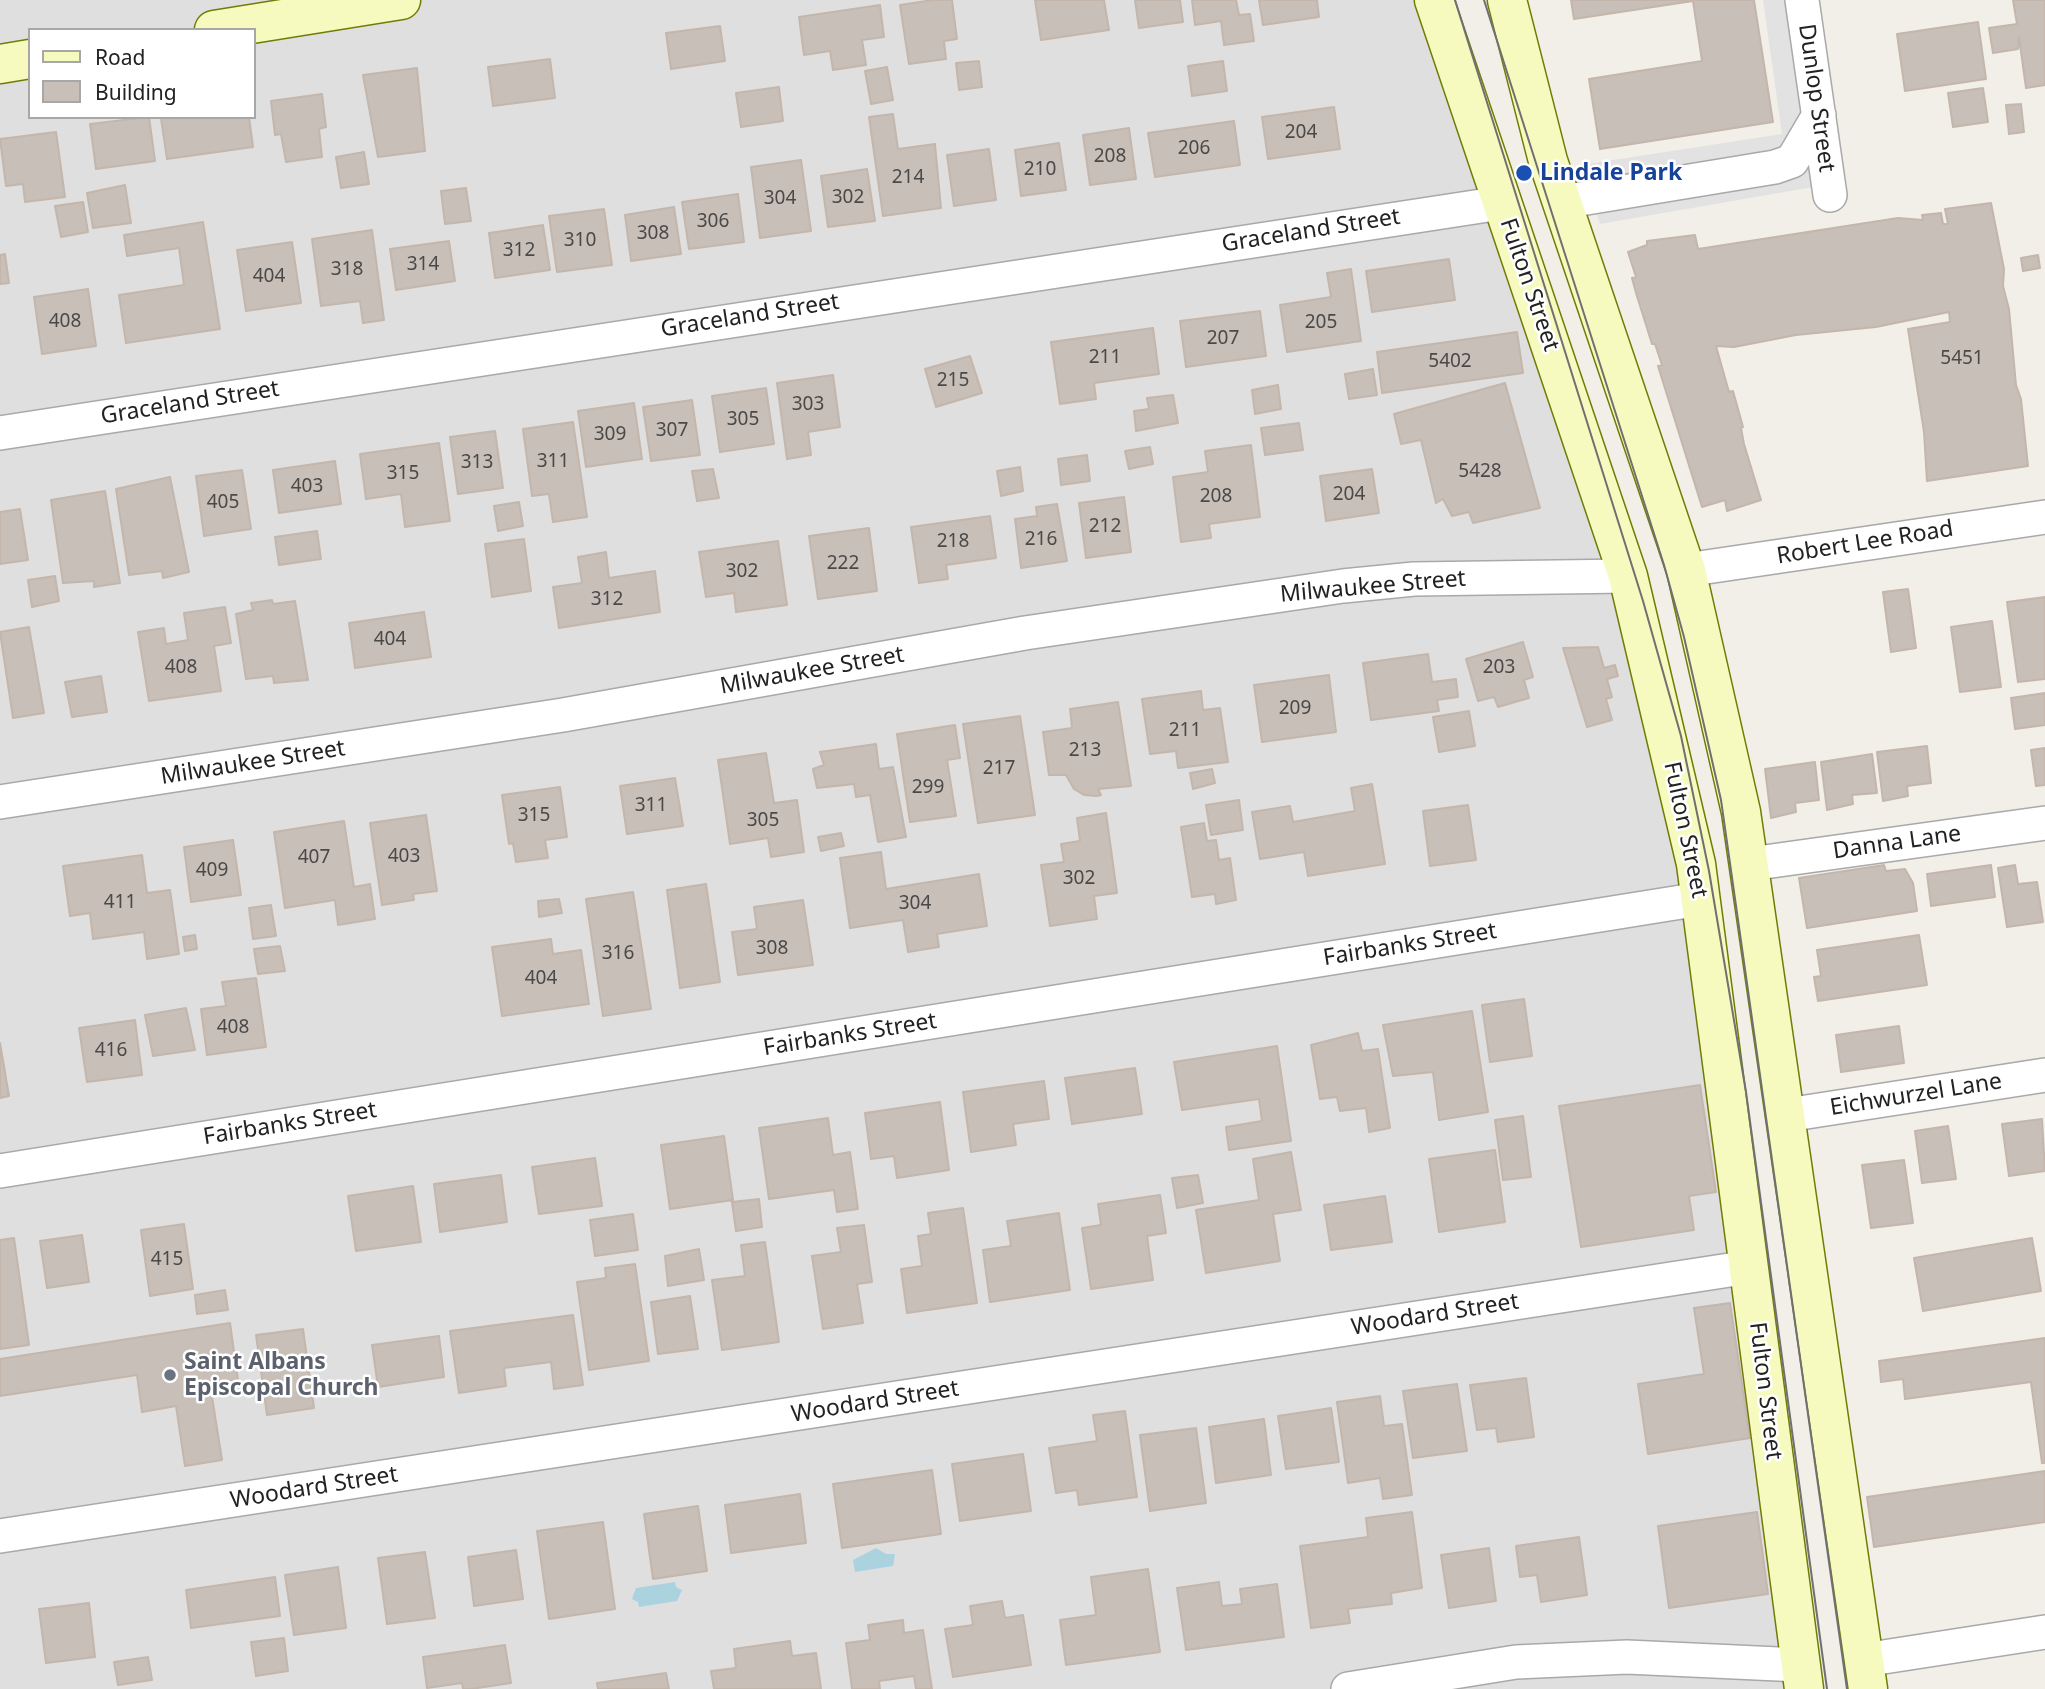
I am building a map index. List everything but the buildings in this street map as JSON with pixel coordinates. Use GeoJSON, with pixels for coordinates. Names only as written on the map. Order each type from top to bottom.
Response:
{"type":"FeatureCollection","features":[{"type":"Feature","properties":{"kind":"main road"},"geometry":{"type":"LineString","coordinates":[[226,28],[401,0]]}},
{"type":"Feature","properties":{"kind":"main road","name":"Fulton Street"},"geometry":{"type":"LineString","coordinates":[[1434,0],[1628,576],[1696,864],[1802,1677]]}},
{"type":"Feature","properties":{"kind":"main road"},"geometry":{"type":"LineString","coordinates":[[1507,0],[1548,160],[1686,570],[1741,812],[1866,1674]]}},
{"type":"Feature","properties":{"kind":"main road"},"geometry":{"type":"LineString","coordinates":[[0,64],[28,59]]}},
{"type":"Feature","properties":{"kind":"street","name":"Dunlop Street"},"geometry":{"type":"LineString","coordinates":[[1802,0],[1830,195]]}},
{"type":"Feature","properties":{"kind":"street"},"geometry":{"type":"LineString","coordinates":[[1562,202],[1775,167],[1792,161],[1819,115]]}},
{"type":"Feature","properties":{"kind":"street","name":"Graceland Street"},"geometry":{"type":"LineString","coordinates":[[0,433],[1501,203]]}},
{"type":"Feature","properties":{"kind":"street","name":"Robert Lee Road"},"geometry":{"type":"LineString","coordinates":[[1686,570],[2045,517]]}},
{"type":"Feature","properties":{"kind":"street","name":"Milwaukee Street"},"geometry":{"type":"LineString","coordinates":[[0,802],[562,715],[1026,633],[1343,586],[1423,578],[1628,576]]}},
{"type":"Feature","properties":{"kind":"street","name":"Danna Lane"},"geometry":{"type":"LineString","coordinates":[[1750,864],[2045,823]]}},
{"type":"Feature","properties":{"kind":"street","name":"Fairbanks Street"},"geometry":{"type":"LineString","coordinates":[[0,1171],[1700,899]]}},
{"type":"Feature","properties":{"kind":"street","name":"Eichwurzel Lane"},"geometry":{"type":"LineString","coordinates":[[1787,1115],[2045,1076]]}},
{"type":"Feature","properties":{"kind":"street","name":"Woodard Street"},"geometry":{"type":"LineString","coordinates":[[0,1536],[1749,1267]]}},
{"type":"Feature","properties":{"kind":"street"},"geometry":{"type":"LineString","coordinates":[[1866,1674],[2045,1632]]}},
{"type":"Feature","properties":{"kind":"street"},"geometry":{"type":"LineString","coordinates":[[1348,1689],[1516,1662],[1627,1657],[1802,1677]]}},
{"type":"Feature","properties":{"kind":"shaded area","name":"Lindale Park"},"geometry":{"type":"Polygon","coordinates":[[[0,0],[1429,0],[1593,514],[1678,837],[1800,1689],[0,1689],[0,0]]]}},
{"type":"Feature","properties":{"kind":"shaded area"},"geometry":{"type":"Polygon","coordinates":[[[1763,0],[1786,0],[1813,187],[1600,224],[1581,165],[1782,134],[1763,0]]]}},
{"type":"Feature","properties":{"kind":"water"},"geometry":{"type":"Polygon","coordinates":[[[876,1548],[886,1554],[895,1554],[893,1566],[855,1572],[853,1560],[876,1548]]]}},
{"type":"Feature","properties":{"kind":"water"},"geometry":{"type":"Polygon","coordinates":[[[675,1582],[676,1587],[682,1590],[677,1601],[639,1607],[638,1602],[632,1599],[636,1588],[675,1582]]]}},
{"type":"Feature","properties":{"kind":"tram line"},"geometry":{"type":"LineString","coordinates":[[1455,0],[1643,601],[1681,736],[1709,871],[1746,1092],[1827,1689]]}},
{"type":"Feature","properties":{"kind":"tram line"},"geometry":{"type":"LineString","coordinates":[[1484,0],[1664,565],[1684,637],[1721,800],[1847,1689]]}},
{"type":"Feature","properties":{"kind":"place","name":"Lindale Park"},"geometry":{"type":"Point","coordinates":[1524,173]}},
{"type":"Feature","properties":{"kind":"place","name":"Saint Albans Episcopal Church"},"geometry":{"type":"Point","coordinates":[170,1375]}}]}
